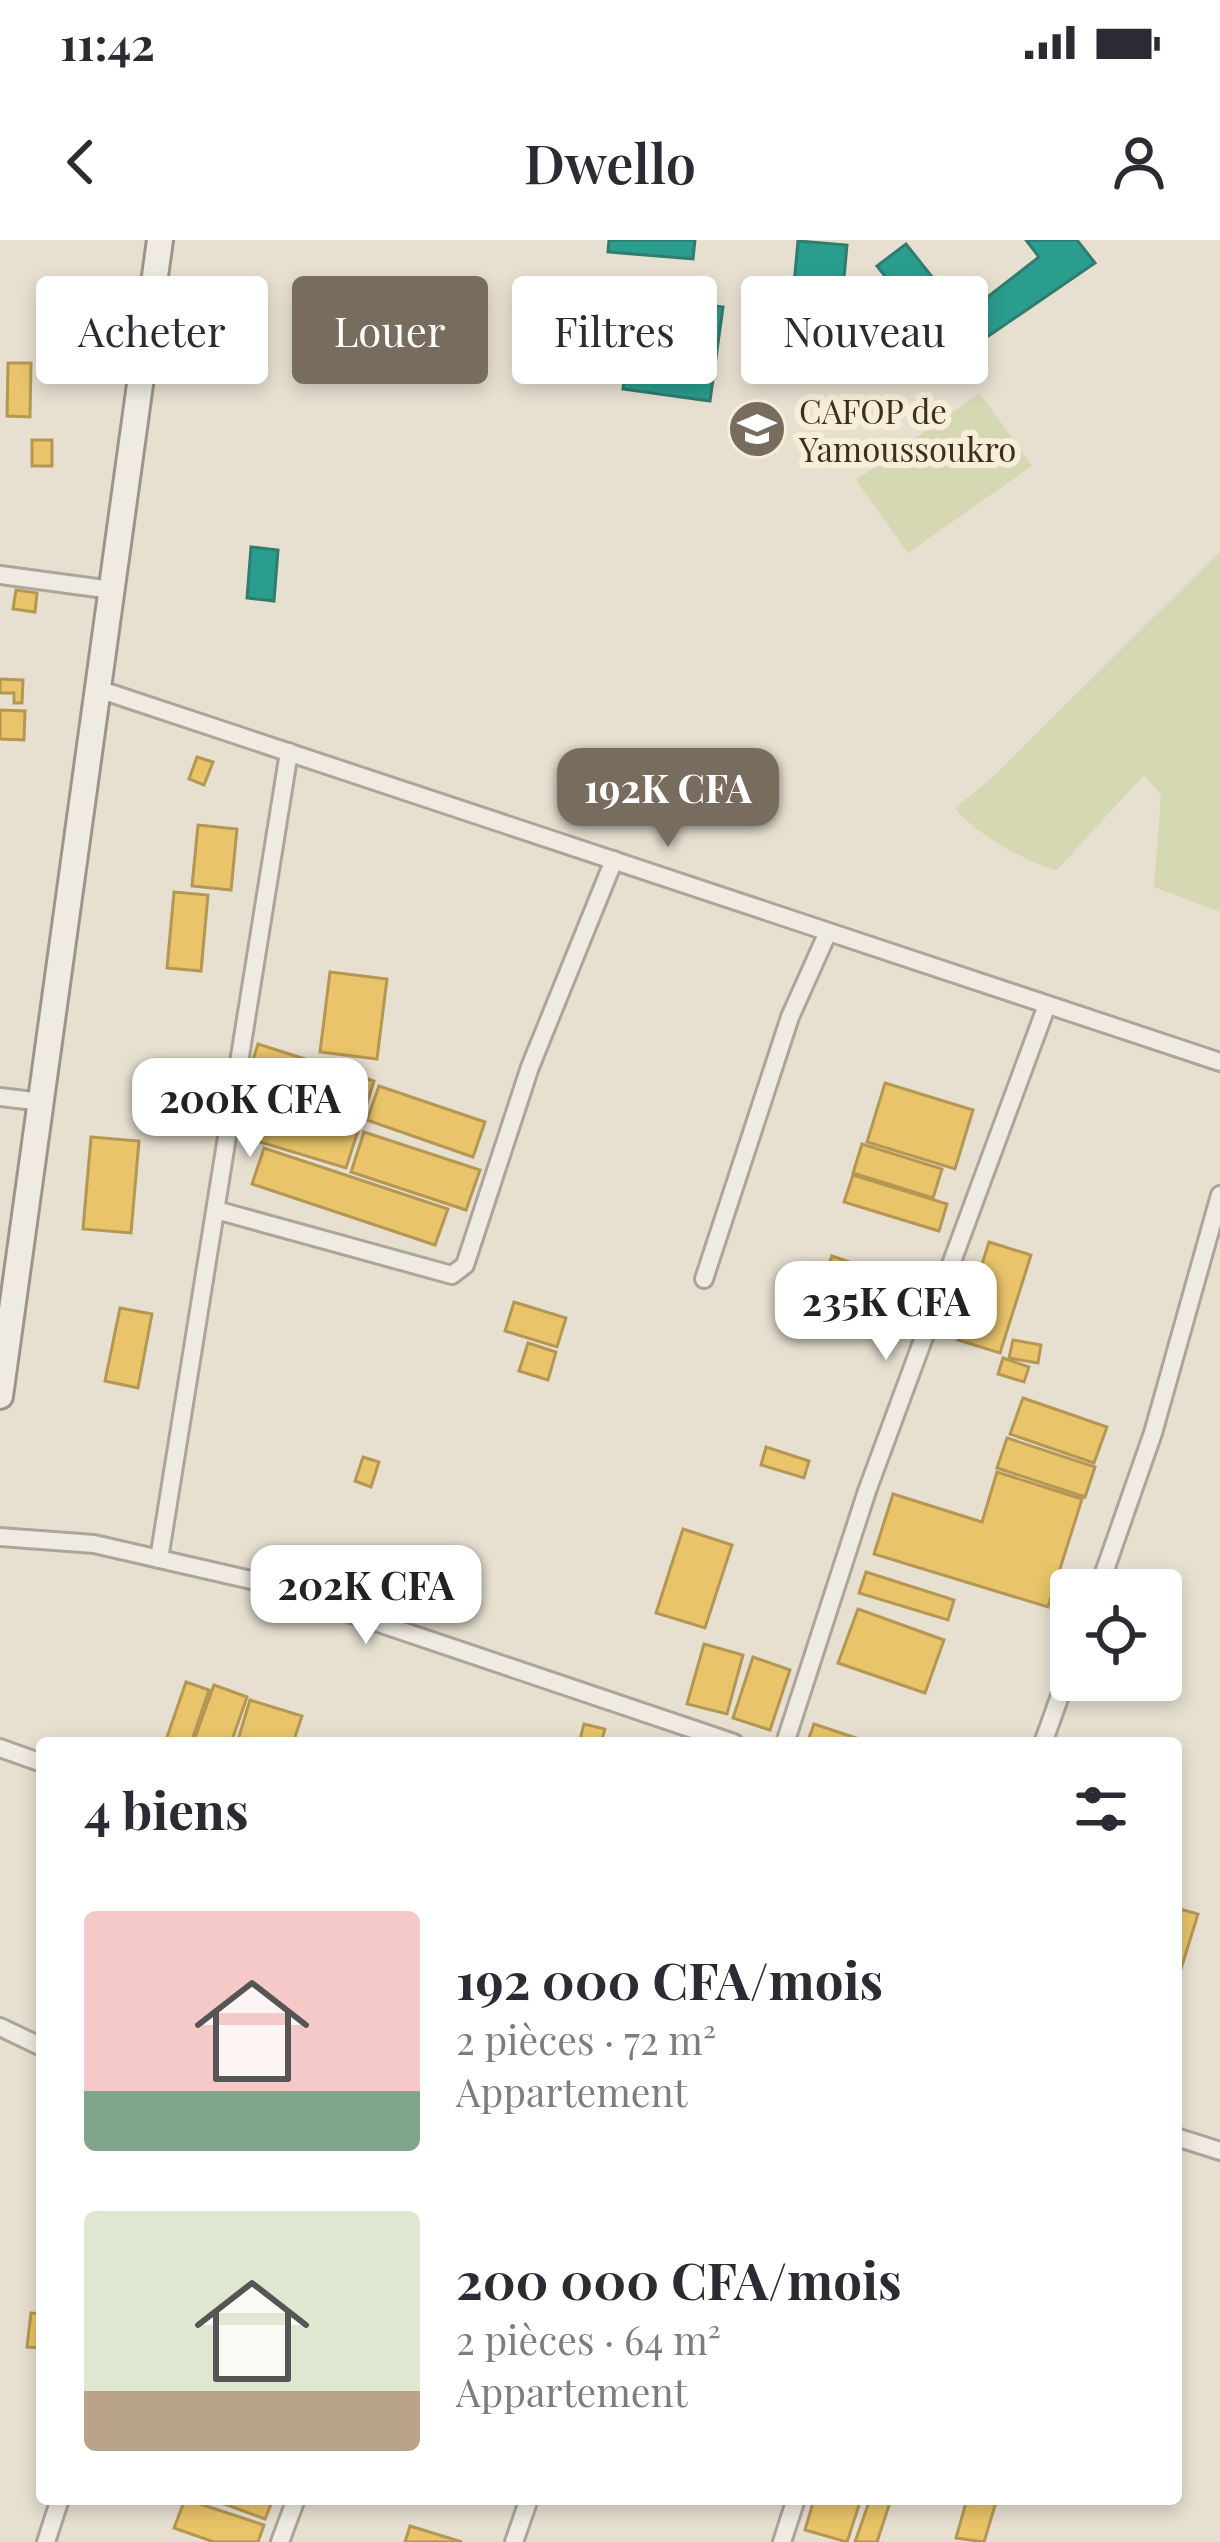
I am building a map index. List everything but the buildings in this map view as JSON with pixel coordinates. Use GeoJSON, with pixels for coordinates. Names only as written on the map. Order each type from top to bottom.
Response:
{"type":"FeatureCollection","features":[{"type":"Feature","properties":{"kind":"street"},"geometry":{"type":"LineString","coordinates":[[0,1396],[160,240]]}},
{"type":"Feature","properties":{"kind":"street"},"geometry":{"type":"LineString","coordinates":[[0,575],[112,590]]}},
{"type":"Feature","properties":{"kind":"street"},"geometry":{"type":"LineString","coordinates":[[98,688],[1220,1062]]}},
{"type":"Feature","properties":{"kind":"street"},"geometry":{"type":"LineString","coordinates":[[159,1559],[289,752]]}},
{"type":"Feature","properties":{"kind":"street"},"geometry":{"type":"LineString","coordinates":[[215,1210],[452,1275],[465,1265],[530,1067],[614,860]]}},
{"type":"Feature","properties":{"kind":"street"},"geometry":{"type":"LineString","coordinates":[[704,1279],[790,1018],[828,932]]}},
{"type":"Feature","properties":{"kind":"street"},"geometry":{"type":"LineString","coordinates":[[787,1737],[867,1491],[1047,1004]]}},
{"type":"Feature","properties":{"kind":"street"},"geometry":{"type":"LineString","coordinates":[[0,1097],[42,1102]]}},
{"type":"Feature","properties":{"kind":"street"},"geometry":{"type":"LineString","coordinates":[[1105,1569],[1153,1433],[1220,1195]]}},
{"type":"Feature","properties":{"kind":"street"},"geometry":{"type":"LineString","coordinates":[[0,1538],[94,1544],[251,1580],[716,1737]]}},
{"type":"Feature","properties":{"kind":"street"},"geometry":{"type":"LineString","coordinates":[[1045,1737],[1058,1701]]}},
{"type":"Feature","properties":{"kind":"street"},"geometry":{"type":"LineString","coordinates":[[0,1748],[36,1761]]}},
{"type":"Feature","properties":{"kind":"street"},"geometry":{"type":"LineString","coordinates":[[0,2027],[36,2044]]}},
{"type":"Feature","properties":{"kind":"street"},"geometry":{"type":"LineString","coordinates":[[1182,2139],[1220,2151]]}},
{"type":"Feature","properties":{"kind":"street"},"geometry":{"type":"LineString","coordinates":[[46,2542],[58,2505]]}},
{"type":"Feature","properties":{"kind":"street"},"geometry":{"type":"LineString","coordinates":[[280,2542],[294,2505]]}},
{"type":"Feature","properties":{"kind":"street"},"geometry":{"type":"LineString","coordinates":[[514,2542],[528,2505]]}},
{"type":"Feature","properties":{"kind":"street"},"geometry":{"type":"LineString","coordinates":[[782,2542],[794,2505]]}},
{"type":"Feature","properties":{"kind":"green space"},"geometry":{"type":"Polygon","coordinates":[[[980,393],[1032,466],[908,553],[856,480],[980,393]]]}},
{"type":"Feature","properties":{"kind":"green space"},"geometry":{"type":"Polygon","coordinates":[[[1220,551],[1220,912],[1154,887],[1161,795],[1144,775],[1057,870],[1002,845],[963,817],[955,808],[993,777],[1220,551]]]}},
{"type":"Feature","properties":{"kind":"place","name":"CAFOP de Yamoussoukro"},"geometry":{"type":"Point","coordinates":[757,429]}}]}
